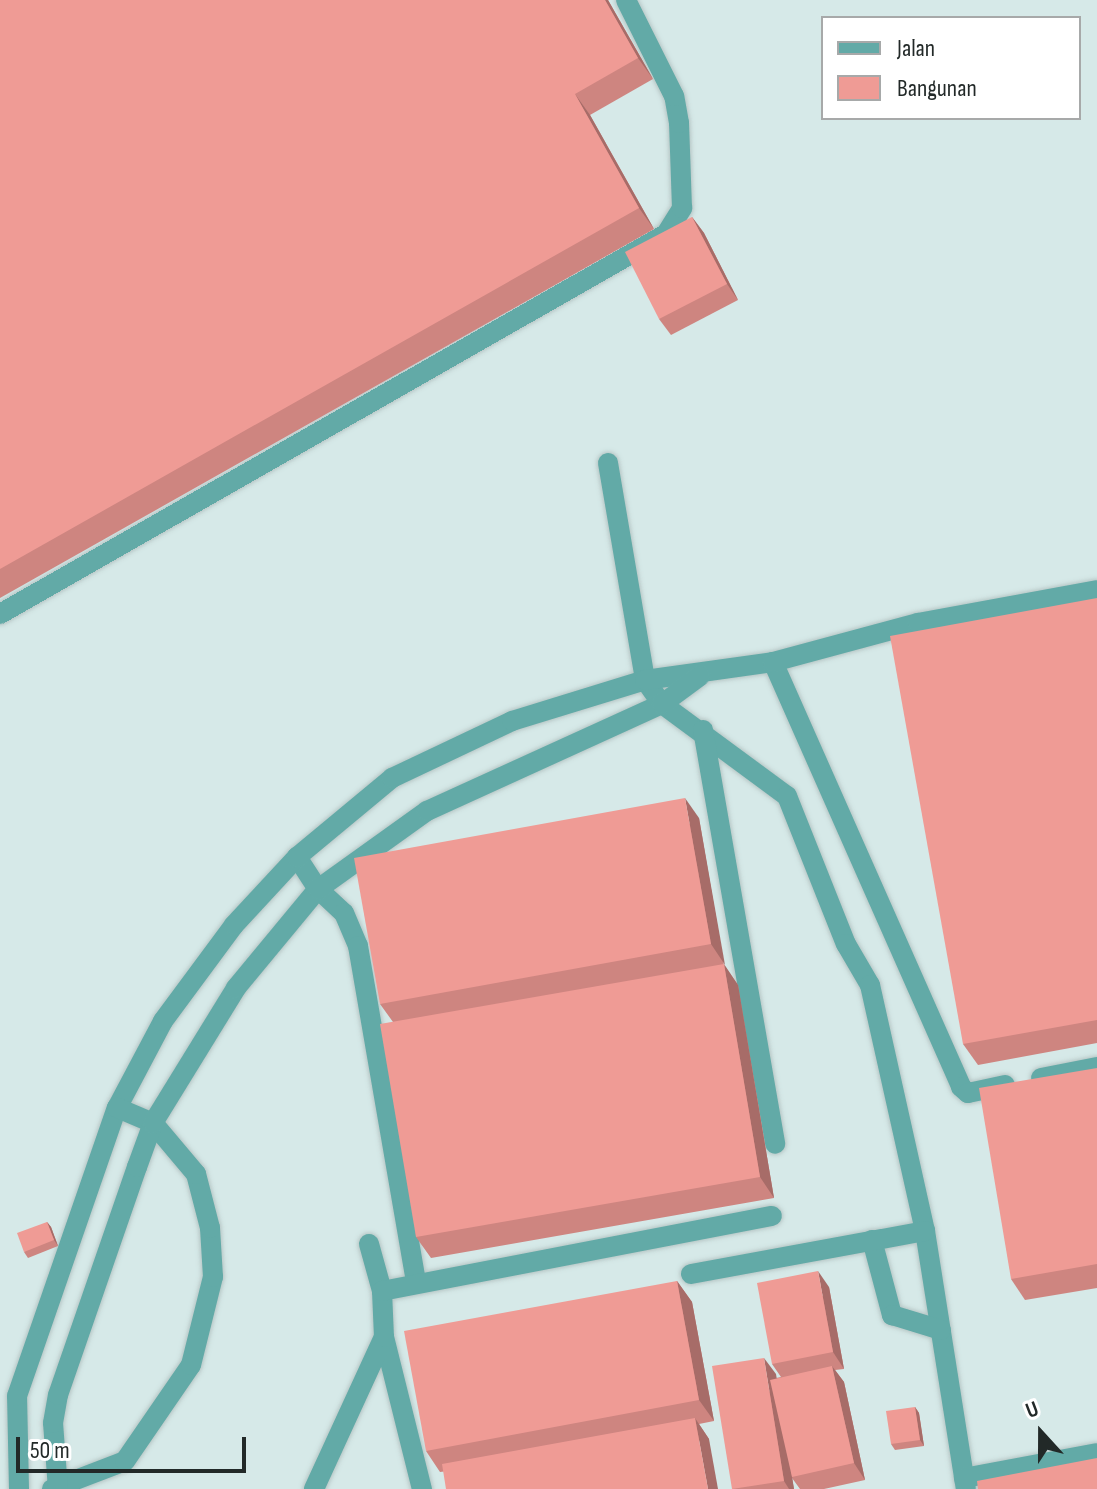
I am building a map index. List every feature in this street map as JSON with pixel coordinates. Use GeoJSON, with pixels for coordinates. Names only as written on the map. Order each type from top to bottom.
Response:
{"type":"FeatureCollection","features":[{"type":"Feature","properties":{"kind":"lane"},"geometry":{"type":"LineString","coordinates":[[0,614],[666,234],[682,208],[679,123],[674,96],[626,0]]}},
{"type":"Feature","properties":{"kind":"lane"},"geometry":{"type":"LineString","coordinates":[[608,463],[645,680],[662,704],[703,730],[787,796],[846,944],[870,985],[925,1231],[965,1484],[1097,1453]]}},
{"type":"Feature","properties":{"kind":"lane"},"geometry":{"type":"LineString","coordinates":[[19,1489],[17,1396],[117,1108],[163,1021],[234,925],[297,857],[392,778],[512,721],[645,680],[700,676],[773,662],[918,623],[1097,590]]}},
{"type":"Feature","properties":{"kind":"lane"},"geometry":{"type":"LineString","coordinates":[[773,662],[961,1087],[968,1093],[1097,1067]]}},
{"type":"Feature","properties":{"kind":"lane"},"geometry":{"type":"LineString","coordinates":[[117,1108],[153,1123],[196,1174],[210,1228],[213,1277],[191,1365],[125,1461],[56,1488],[53,1423],[58,1395],[153,1123],[236,988],[318,889],[427,811],[662,704],[700,676]]}},
{"type":"Feature","properties":{"kind":"lane"},"geometry":{"type":"LineString","coordinates":[[703,730],[775,1144]]}},
{"type":"Feature","properties":{"kind":"lane"},"geometry":{"type":"LineString","coordinates":[[297,857],[318,889],[344,913],[358,946],[416,1281]]}},
{"type":"Feature","properties":{"kind":"lane"},"geometry":{"type":"LineString","coordinates":[[382,1291],[416,1281],[772,1216]]}},
{"type":"Feature","properties":{"kind":"lane"},"geometry":{"type":"LineString","coordinates":[[691,1274],[925,1231]]}},
{"type":"Feature","properties":{"kind":"lane"},"geometry":{"type":"LineString","coordinates":[[872,1240],[892,1315],[941,1330]]}},
{"type":"Feature","properties":{"kind":"lane"},"geometry":{"type":"LineString","coordinates":[[369,1244],[382,1291],[384,1337],[422,1489]]}},
{"type":"Feature","properties":{"kind":"lane"},"geometry":{"type":"LineString","coordinates":[[314,1489],[384,1337]]}},
{"type":"Feature","properties":{"kind":"building"},"geometry":{"type":"Polygon","coordinates":[[[0,0],[605,0],[638,58],[575,94],[639,208],[0,569],[0,0]]]}},
{"type":"Feature","properties":{"kind":"building"},"geometry":{"type":"Polygon","coordinates":[[[692,217],[727,284],[659,319],[625,252],[692,217]]]}},
{"type":"Feature","properties":{"kind":"building"},"geometry":{"type":"Polygon","coordinates":[[[1097,598],[1097,1020],[963,1044],[890,636],[1097,598]]]}},
{"type":"Feature","properties":{"kind":"building"},"geometry":{"type":"Polygon","coordinates":[[[685,798],[711,944],[380,1004],[354,858],[685,798]]]}},
{"type":"Feature","properties":{"kind":"building"},"geometry":{"type":"Polygon","coordinates":[[[724,964],[760,1177],[416,1237],[380,1024],[724,964]]]}},
{"type":"Feature","properties":{"kind":"building"},"geometry":{"type":"Polygon","coordinates":[[[1097,1068],[1097,1264],[1011,1279],[979,1088],[1097,1068]]]}},
{"type":"Feature","properties":{"kind":"building"},"geometry":{"type":"Polygon","coordinates":[[[47,1222],[54,1240],[24,1252],[17,1233],[47,1222]]]}},
{"type":"Feature","properties":{"kind":"building"},"geometry":{"type":"Polygon","coordinates":[[[818,1271],[833,1352],[772,1364],[757,1283],[818,1271]]]}},
{"type":"Feature","properties":{"kind":"building"},"geometry":{"type":"Polygon","coordinates":[[[677,1281],[699,1400],[426,1451],[404,1331],[677,1281]]]}},
{"type":"Feature","properties":{"kind":"building"},"geometry":{"type":"Polygon","coordinates":[[[764,1358],[784,1481],[732,1489],[712,1366],[764,1358]]]}},
{"type":"Feature","properties":{"kind":"building"},"geometry":{"type":"Polygon","coordinates":[[[832,1366],[854,1463],[792,1477],[770,1380],[832,1366]]]}},
{"type":"Feature","properties":{"kind":"building"},"geometry":{"type":"Polygon","coordinates":[[[915,1407],[920,1440],[891,1444],[886,1411],[915,1407]]]}},
{"type":"Feature","properties":{"kind":"building"},"geometry":{"type":"Polygon","coordinates":[[[695,1418],[708,1489],[446,1489],[442,1464],[695,1418]]]}},
{"type":"Feature","properties":{"kind":"building"},"geometry":{"type":"Polygon","coordinates":[[[1097,1458],[1097,1489],[978,1489],[977,1481],[1097,1458]]]}}]}
